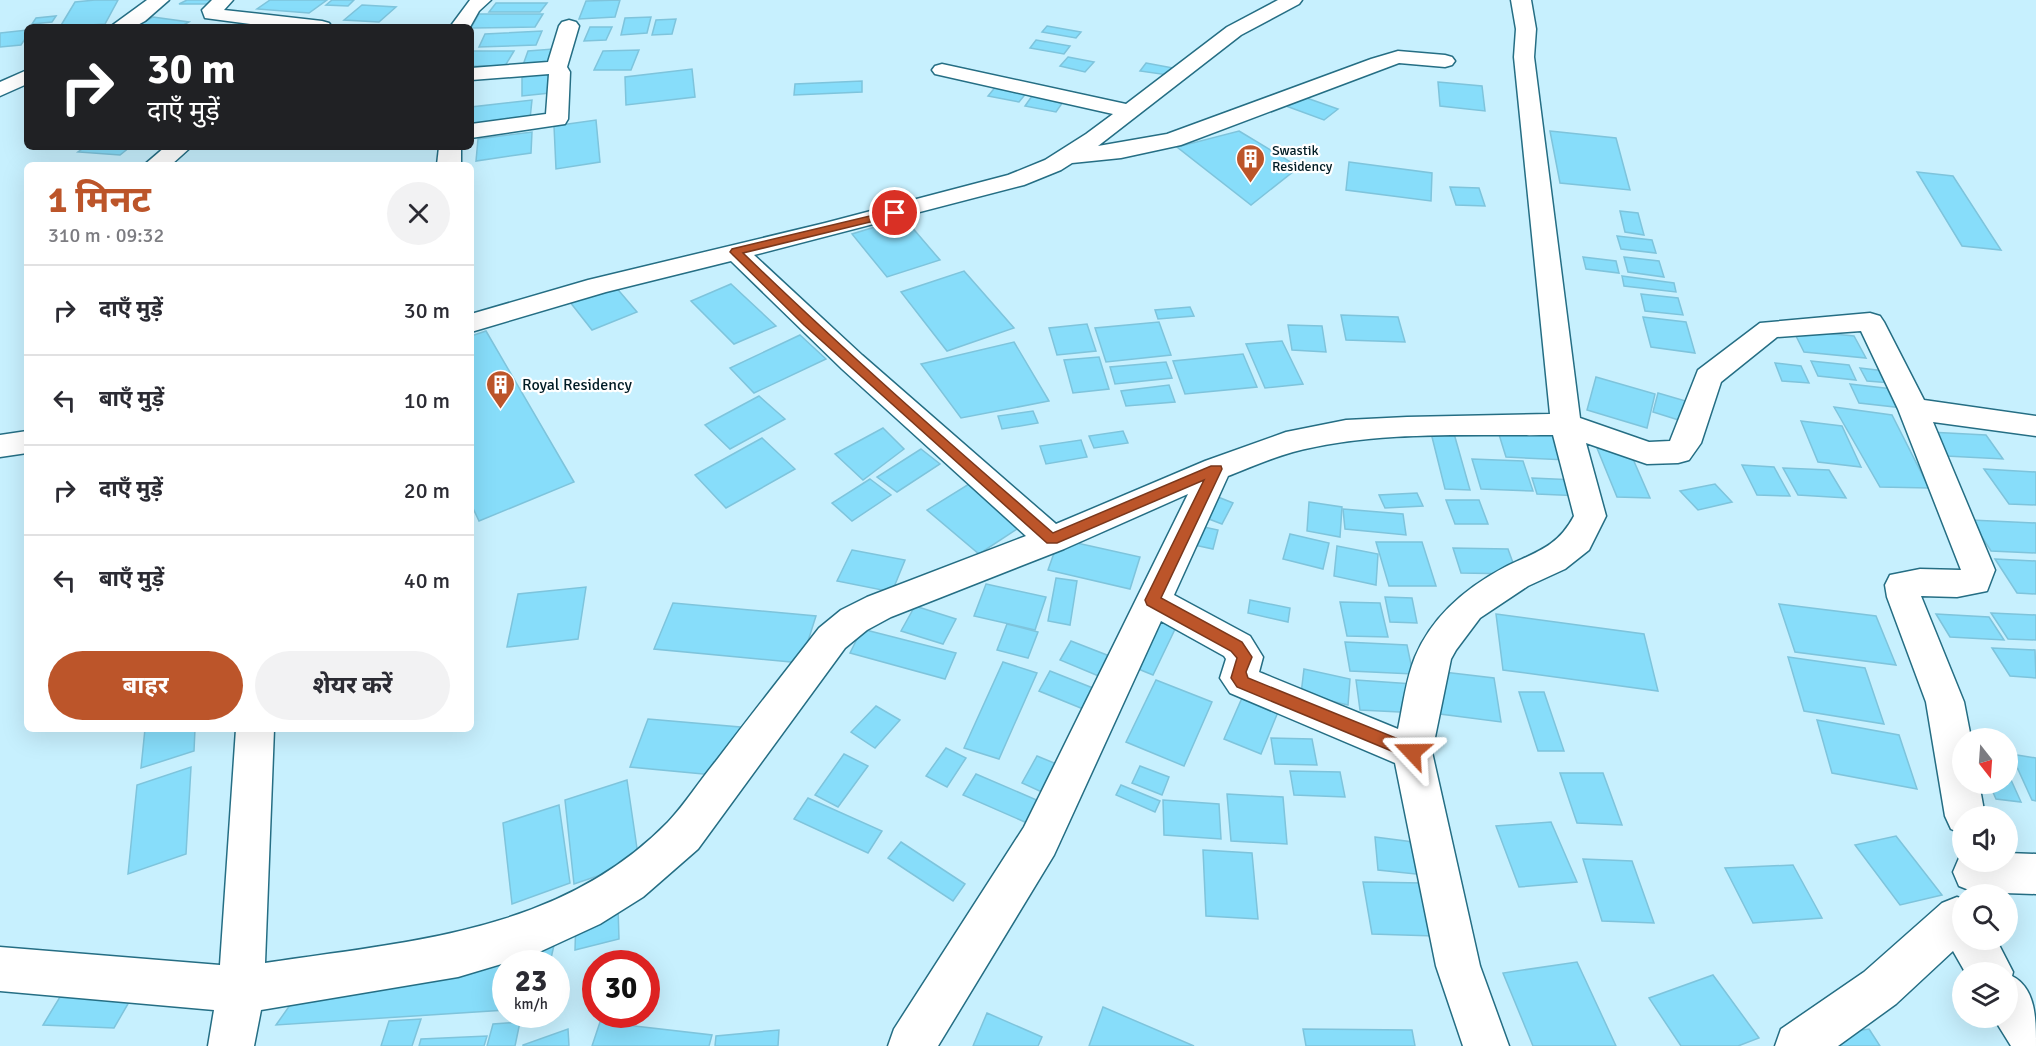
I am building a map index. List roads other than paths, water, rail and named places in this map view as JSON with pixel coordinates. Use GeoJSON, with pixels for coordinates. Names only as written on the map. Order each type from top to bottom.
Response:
{"type":"FeatureCollection","features":[{"type":"Feature","properties":{"kind":"street"},"geometry":{"type":"LineString","coordinates":[[125,24],[159,0]]}},
{"type":"Feature","properties":{"kind":"street"},"geometry":{"type":"LineString","coordinates":[[223,0],[212,10],[212,14],[249,23],[267,24]]}},
{"type":"Feature","properties":{"kind":"street"},"geometry":{"type":"LineString","coordinates":[[462,24],[472,8],[481,0]]}},
{"type":"Feature","properties":{"kind":"street"},"geometry":{"type":"LineString","coordinates":[[474,322],[597,286],[1016,180],[1064,158],[1094,140],[1234,31],[1292,0]]}},
{"type":"Feature","properties":{"kind":"street"},"geometry":{"type":"LineString","coordinates":[[1486,1046],[1458,966],[1412,752],[1433,658],[1443,640],[1468,608],[1516,577],[1553,560],[1577,541],[1590,516],[1566,424],[1524,57],[1526,29],[1521,0]]}},
{"type":"Feature","properties":{"kind":"street"},"geometry":{"type":"LineString","coordinates":[[474,130],[557,119],[560,72],[557,67],[569,26]]}},
{"type":"Feature","properties":{"kind":"street"},"geometry":{"type":"LineString","coordinates":[[1064,158],[1121,151],[1173,140],[1398,57],[1445,61]]}},
{"type":"Feature","properties":{"kind":"street"},"geometry":{"type":"LineString","coordinates":[[474,74],[548,68]]}},
{"type":"Feature","properties":{"kind":"street"},"geometry":{"type":"LineString","coordinates":[[942,70],[1130,111]]}},
{"type":"Feature","properties":{"kind":"street"},"geometry":{"type":"LineString","coordinates":[[0,90],[24,78]]}},
{"type":"Feature","properties":{"kind":"street"},"geometry":{"type":"LineString","coordinates":[[160,162],[176,150]]}},
{"type":"Feature","properties":{"kind":"street"},"geometry":{"type":"LineString","coordinates":[[736,252],[894,401],[1052,540]]}},
{"type":"Feature","properties":{"kind":"street"},"geometry":{"type":"LineString","coordinates":[[0,969],[241,990],[458,955],[536,932],[585,909],[628,883],[683,835],[832,638],[854,620],[879,607],[1052,540],[1216,469],[1286,443],[1346,431],[1407,427],[1566,424],[1647,453],[1678,452],[1686,443],[1708,377],[1770,329],[1870,322],[1913,408],[1978,570],[1974,581],[1964,585],[1926,581],[1902,585],[1904,597],[1945,702],[1963,806]]}},
{"type":"Feature","properties":{"kind":"street"},"geometry":{"type":"LineString","coordinates":[[1913,408],[2036,426]]}},
{"type":"Feature","properties":{"kind":"street"},"geometry":{"type":"LineString","coordinates":[[0,446],[24,442]]}},
{"type":"Feature","properties":{"kind":"street"},"geometry":{"type":"LineString","coordinates":[[911,1046],[1039,842],[1216,469]]}},
{"type":"Feature","properties":{"kind":"street"},"geometry":{"type":"LineString","coordinates":[[1153,600],[1237,646],[1245,657],[1239,672],[1239,678],[1243,682],[1412,752]]}},
{"type":"Feature","properties":{"kind":"street"},"geometry":{"type":"LineString","coordinates":[[231,1046],[241,990],[255,732]]}},
{"type":"Feature","properties":{"kind":"street"},"geometry":{"type":"LineString","coordinates":[[2011,884],[2036,874]]}},
{"type":"Feature","properties":{"kind":"street"},"geometry":{"type":"LineString","coordinates":[[1798,1046],[1880,988],[1952,916]]}},
{"type":"Feature","properties":{"kind":"street"},"geometry":{"type":"LineString","coordinates":[[2018,1014],[2036,1043]]}},
{"type":"Feature","properties":{"kind":"place","name":"Swastik Residency"},"geometry":{"type":"Point","coordinates":[1251,184]}},
{"type":"Feature","properties":{"kind":"place","name":"Royal Residency"},"geometry":{"type":"Point","coordinates":[501,410]}}]}
